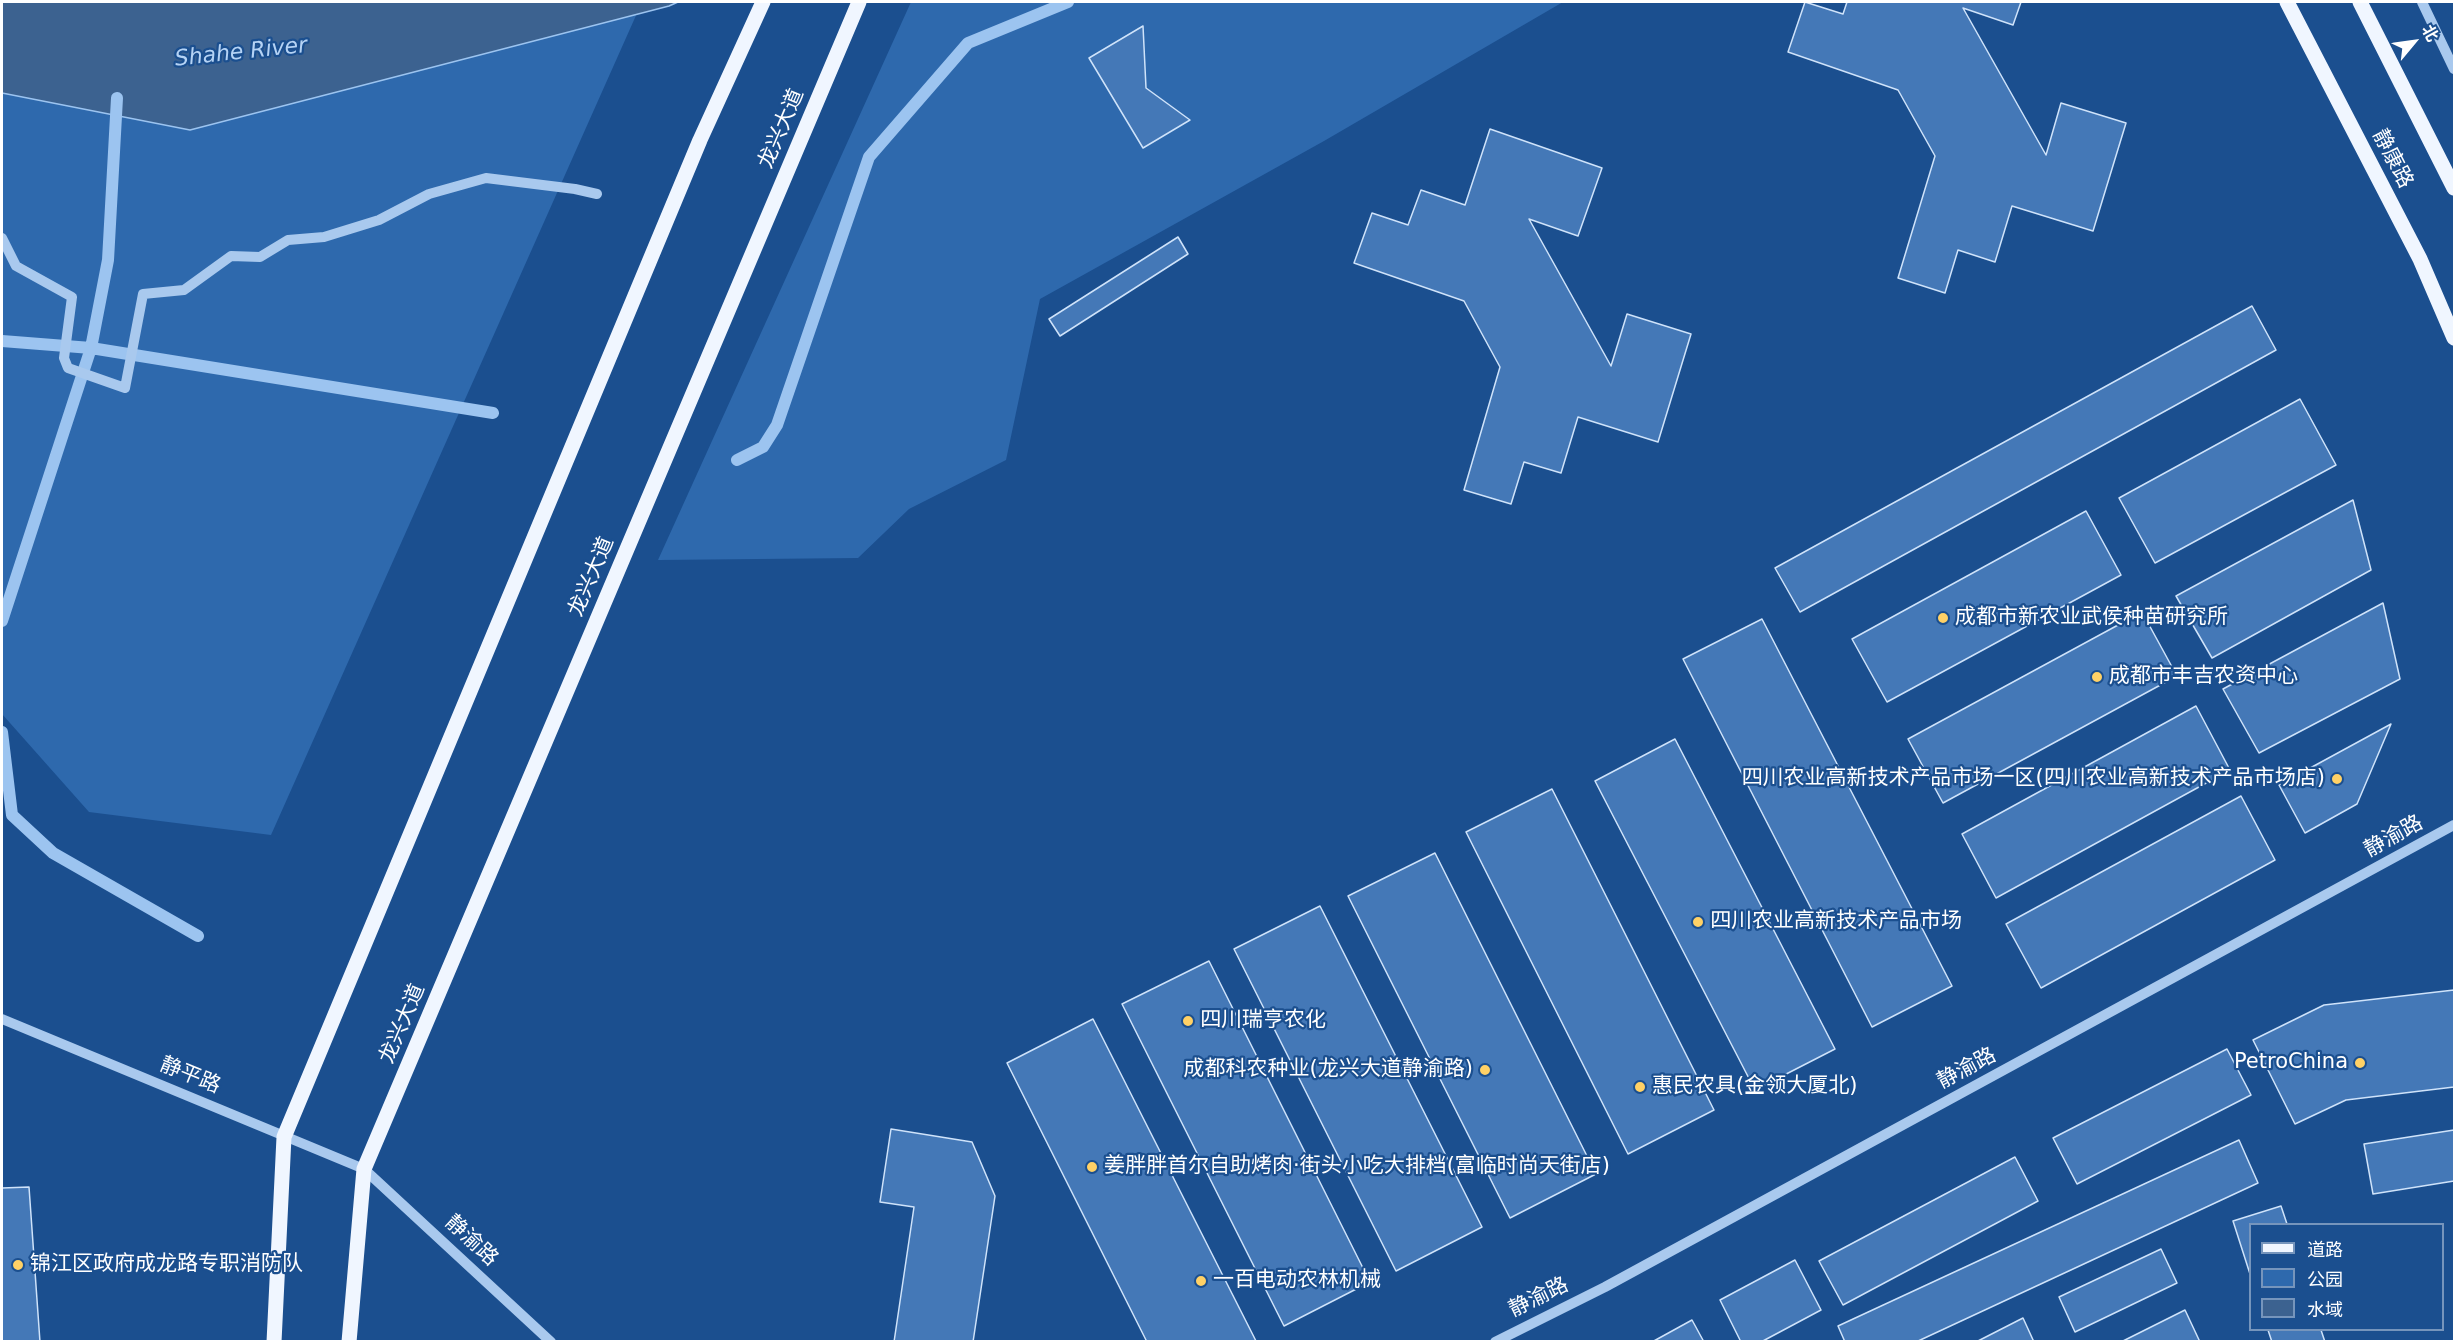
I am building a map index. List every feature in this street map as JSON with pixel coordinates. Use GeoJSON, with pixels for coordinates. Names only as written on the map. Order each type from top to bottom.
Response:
{"type":"FeatureCollection","features":[{"type":"Feature","properties":{"kind":"main road"},"geometry":{"type":"LineString","coordinates":[[274,1341],[284,1137],[700,140],[763,2]]}},
{"type":"Feature","properties":{"kind":"main road","name":"龙兴大道"},"geometry":{"type":"LineString","coordinates":[[349,1341],[364,1168],[859,2]]}},
{"type":"Feature","properties":{"kind":"main road","name":"静康路"},"geometry":{"type":"LineString","coordinates":[[2287,2],[2420,259],[2454,338]]}},
{"type":"Feature","properties":{"kind":"main road","name":"静康路"},"geometry":{"type":"LineString","coordinates":[[2360,2],[2454,188]]}},
{"type":"Feature","properties":{"kind":"street"},"geometry":{"type":"LineString","coordinates":[[2422,2],[2454,69]]}},
{"type":"Feature","properties":{"kind":"street"},"geometry":{"type":"LineString","coordinates":[[2,238],[16,266],[72,297],[66,363],[125,388],[143,294],[184,290],[231,256],[260,257],[288,240],[324,237],[379,220],[429,194],[486,178],[575,189],[597,194]]}},
{"type":"Feature","properties":{"kind":"street","name":"静渝路"},"geometry":{"type":"LineString","coordinates":[[1495,1341],[1605,1287],[2454,825]]}},
{"type":"Feature","properties":{"kind":"street","name":"静平路"},"geometry":{"type":"LineString","coordinates":[[2,1019],[364,1168]]}},
{"type":"Feature","properties":{"kind":"street","name":"静渝路"},"geometry":{"type":"LineString","coordinates":[[364,1168],[551,1341]]}},
{"type":"Feature","properties":{"kind":"green space"},"geometry":{"type":"Polygon","coordinates":[[[2,2],[642,2],[271,835],[89,812],[2,714],[2,2]]]}},
{"type":"Feature","properties":{"kind":"green space"},"geometry":{"type":"Polygon","coordinates":[[[911,2],[1563,2],[1324,141],[1040,299],[1006,460],[909,509],[858,558],[658,560],[911,2]]]}},
{"type":"Feature","properties":{"kind":"water","name":"Shahe River"},"geometry":{"type":"Polygon","coordinates":[[[2,2],[678,2],[190,130],[2,93],[2,2]]]}},
{"type":"Feature","properties":{"kind":"building"},"geometry":{"type":"Polygon","coordinates":[[[1805,2],[1843,14],[1847,2],[2021,2],[2013,25],[1963,8],[2046,155],[2061,103],[2126,123],[2093,231],[2012,206],[1995,262],[1958,250],[1945,293],[1898,278],[1935,156],[1898,90],[1788,52],[1805,2]]]}},
{"type":"Feature","properties":{"kind":"building"},"geometry":{"type":"Polygon","coordinates":[[[1143,26],[1146,88],[1190,120],[1143,148],[1089,58],[1143,26]]]}},
{"type":"Feature","properties":{"kind":"building"},"geometry":{"type":"Polygon","coordinates":[[[1490,129],[1602,168],[1578,236],[1529,219],[1611,366],[1627,314],[1691,334],[1658,442],[1578,417],[1561,473],[1524,462],[1511,504],[1464,490],[1500,367],[1464,301],[1354,263],[1372,213],[1408,225],[1421,190],[1465,205],[1490,129]]]}},
{"type":"Feature","properties":{"kind":"building"},"geometry":{"type":"Polygon","coordinates":[[[1178,237],[1188,254],[1060,336],[1049,319],[1178,237]]]}},
{"type":"Feature","properties":{"kind":"building"},"geometry":{"type":"Polygon","coordinates":[[[2252,306],[2276,350],[1800,612],[1775,568],[2252,306]]]}},
{"type":"Feature","properties":{"kind":"building"},"geometry":{"type":"Polygon","coordinates":[[[2300,399],[2336,465],[2155,563],[2119,498],[2300,399]]]}},
{"type":"Feature","properties":{"kind":"building"},"geometry":{"type":"Polygon","coordinates":[[[2353,500],[2371,570],[2212,658],[2176,596],[2353,500]]]}},
{"type":"Feature","properties":{"kind":"building"},"geometry":{"type":"Polygon","coordinates":[[[2086,511],[2121,575],[1887,702],[1852,639],[2086,511]]]}},
{"type":"Feature","properties":{"kind":"building"},"geometry":{"type":"Polygon","coordinates":[[[2383,603],[2400,679],[2259,753],[2223,689],[2383,603]]]}},
{"type":"Feature","properties":{"kind":"building"},"geometry":{"type":"Polygon","coordinates":[[[2142,612],[2177,676],[1943,803],[1908,739],[2142,612]]]}},
{"type":"Feature","properties":{"kind":"building"},"geometry":{"type":"Polygon","coordinates":[[[1762,619],[1952,986],[1872,1027],[1683,659],[1762,619]]]}},
{"type":"Feature","properties":{"kind":"building"},"geometry":{"type":"Polygon","coordinates":[[[2196,706],[2230,770],[1996,898],[1962,834],[2196,706]]]}},
{"type":"Feature","properties":{"kind":"building"},"geometry":{"type":"Polygon","coordinates":[[[2391,724],[2357,804],[2305,833],[2279,785],[2391,724]]]}},
{"type":"Feature","properties":{"kind":"building"},"geometry":{"type":"Polygon","coordinates":[[[1675,739],[1835,1049],[1755,1090],[1595,781],[1675,739]]]}},
{"type":"Feature","properties":{"kind":"building"},"geometry":{"type":"Polygon","coordinates":[[[1552,789],[1714,1110],[1628,1154],[1466,832],[1552,789]]]}},
{"type":"Feature","properties":{"kind":"building"},"geometry":{"type":"Polygon","coordinates":[[[2241,796],[2275,860],[2041,988],[2006,924],[2241,796]]]}},
{"type":"Feature","properties":{"kind":"building"},"geometry":{"type":"Polygon","coordinates":[[[1435,853],[1596,1174],[1510,1218],[1348,896],[1435,853]]]}},
{"type":"Feature","properties":{"kind":"building"},"geometry":{"type":"Polygon","coordinates":[[[1320,906],[1482,1227],[1396,1271],[1234,949],[1320,906]]]}},
{"type":"Feature","properties":{"kind":"building"},"geometry":{"type":"Polygon","coordinates":[[[1209,961],[1370,1282],[1284,1326],[1122,1004],[1209,961]]]}},
{"type":"Feature","properties":{"kind":"building","name":"PetroChina"},"geometry":{"type":"Polygon","coordinates":[[[2454,990],[2454,1087],[2346,1100],[2295,1124],[2253,1040],[2324,1005],[2454,990]]]}},
{"type":"Feature","properties":{"kind":"building"},"geometry":{"type":"Polygon","coordinates":[[[1093,1019],[1256,1341],[1147,1342],[1007,1063],[1093,1019]]]}},
{"type":"Feature","properties":{"kind":"building"},"geometry":{"type":"Polygon","coordinates":[[[2227,1049],[2251,1095],[2077,1184],[2053,1138],[2227,1049]]]}},
{"type":"Feature","properties":{"kind":"building"},"geometry":{"type":"Polygon","coordinates":[[[891,1129],[972,1142],[995,1196],[973,1342],[894,1342],[914,1207],[880,1202],[891,1129]]]}},
{"type":"Feature","properties":{"kind":"building"},"geometry":{"type":"Polygon","coordinates":[[[2454,1130],[2454,1181],[2373,1194],[2364,1144],[2454,1130]]]}},
{"type":"Feature","properties":{"kind":"building"},"geometry":{"type":"Polygon","coordinates":[[[2239,1140],[2258,1183],[1916,1342],[1845,1342],[1838,1326],[2239,1140]]]}},
{"type":"Feature","properties":{"kind":"building"},"geometry":{"type":"Polygon","coordinates":[[[2015,1157],[2038,1201],[1843,1305],[1819,1261],[2015,1157]]]}},
{"type":"Feature","properties":{"kind":"building","name":"锦江区政府成龙路专职消防队"},"geometry":{"type":"Polygon","coordinates":[[[29,1187],[40,1342],[2,1342],[2,1188],[29,1187]]]}},
{"type":"Feature","properties":{"kind":"building"},"geometry":{"type":"Polygon","coordinates":[[[2281,1206],[2287,1223],[2249,1223],[2249,1271],[2233,1221],[2281,1206]]]}},
{"type":"Feature","properties":{"kind":"building"},"geometry":{"type":"Polygon","coordinates":[[[2161,1249],[2177,1283],[2075,1332],[2059,1297],[2161,1249]]]}},
{"type":"Feature","properties":{"kind":"building"},"geometry":{"type":"Polygon","coordinates":[[[1795,1260],[1821,1310],[1761,1342],[1741,1342],[1720,1300],[1795,1260]]]}},
{"type":"Feature","properties":{"kind":"building"},"geometry":{"type":"Polygon","coordinates":[[[2185,1310],[2200,1342],[2121,1342],[2185,1310]]]}},
{"type":"Feature","properties":{"kind":"building"},"geometry":{"type":"Polygon","coordinates":[[[2023,1318],[2034,1342],[1976,1342],[2023,1318]]]}},
{"type":"Feature","properties":{"kind":"building"},"geometry":{"type":"Polygon","coordinates":[[[1692,1320],[1704,1342],[1652,1342],[1692,1320]]]}},
{"type":"Feature","properties":{"kind":"building"},"geometry":{"type":"Polygon","coordinates":[[[2268,1331],[2321,1331],[2325,1342],[2272,1342],[2268,1331]]]}},
{"type":"Feature","properties":{"kind":"waterway"},"geometry":{"type":"LineString","coordinates":[[737,460],[763,447],[777,425],[869,157],[968,43],[1068,2]]}},
{"type":"Feature","properties":{"kind":"waterway"},"geometry":{"type":"LineString","coordinates":[[2,621],[91,348],[108,260],[117,98]]}},
{"type":"Feature","properties":{"kind":"waterway"},"geometry":{"type":"LineString","coordinates":[[2,341],[91,348],[493,413]]}},
{"type":"Feature","properties":{"kind":"waterway"},"geometry":{"type":"LineString","coordinates":[[2,732],[12,815],[53,853],[198,936]]}},
{"type":"Feature","properties":{"kind":"place","name":"成都市新农业武侯种苗研究所"},"geometry":{"type":"Point","coordinates":[1943,618]}},
{"type":"Feature","properties":{"kind":"place","name":"成都市丰吉农资中心"},"geometry":{"type":"Point","coordinates":[2097,677]}},
{"type":"Feature","properties":{"kind":"place","name":"四川农业高新技术产品市场一区(四川农业高新技术产品市场店)"},"geometry":{"type":"Point","coordinates":[2337,779]}},
{"type":"Feature","properties":{"kind":"place","name":"四川农业高新技术产品市场"},"geometry":{"type":"Point","coordinates":[1698,922]}},
{"type":"Feature","properties":{"kind":"place","name":"四川瑞亨农化"},"geometry":{"type":"Point","coordinates":[1188,1021]}},
{"type":"Feature","properties":{"kind":"place","name":"PetroChina"},"geometry":{"type":"Point","coordinates":[2360,1063]}},
{"type":"Feature","properties":{"kind":"place","name":"成都科农种业(龙兴大道静渝路)"},"geometry":{"type":"Point","coordinates":[1485,1070]}},
{"type":"Feature","properties":{"kind":"place","name":"惠民农具(金领大厦北)"},"geometry":{"type":"Point","coordinates":[1640,1087]}},
{"type":"Feature","properties":{"kind":"place","name":"姜胖胖首尔自助烤肉·街头小吃大排档(富临时尚天街店)"},"geometry":{"type":"Point","coordinates":[1092,1167]}},
{"type":"Feature","properties":{"kind":"place","name":"锦江区政府成龙路专职消防队"},"geometry":{"type":"Point","coordinates":[18,1265]}},
{"type":"Feature","properties":{"kind":"place","name":"一百电动农林机械"},"geometry":{"type":"Point","coordinates":[1201,1281]}}]}
